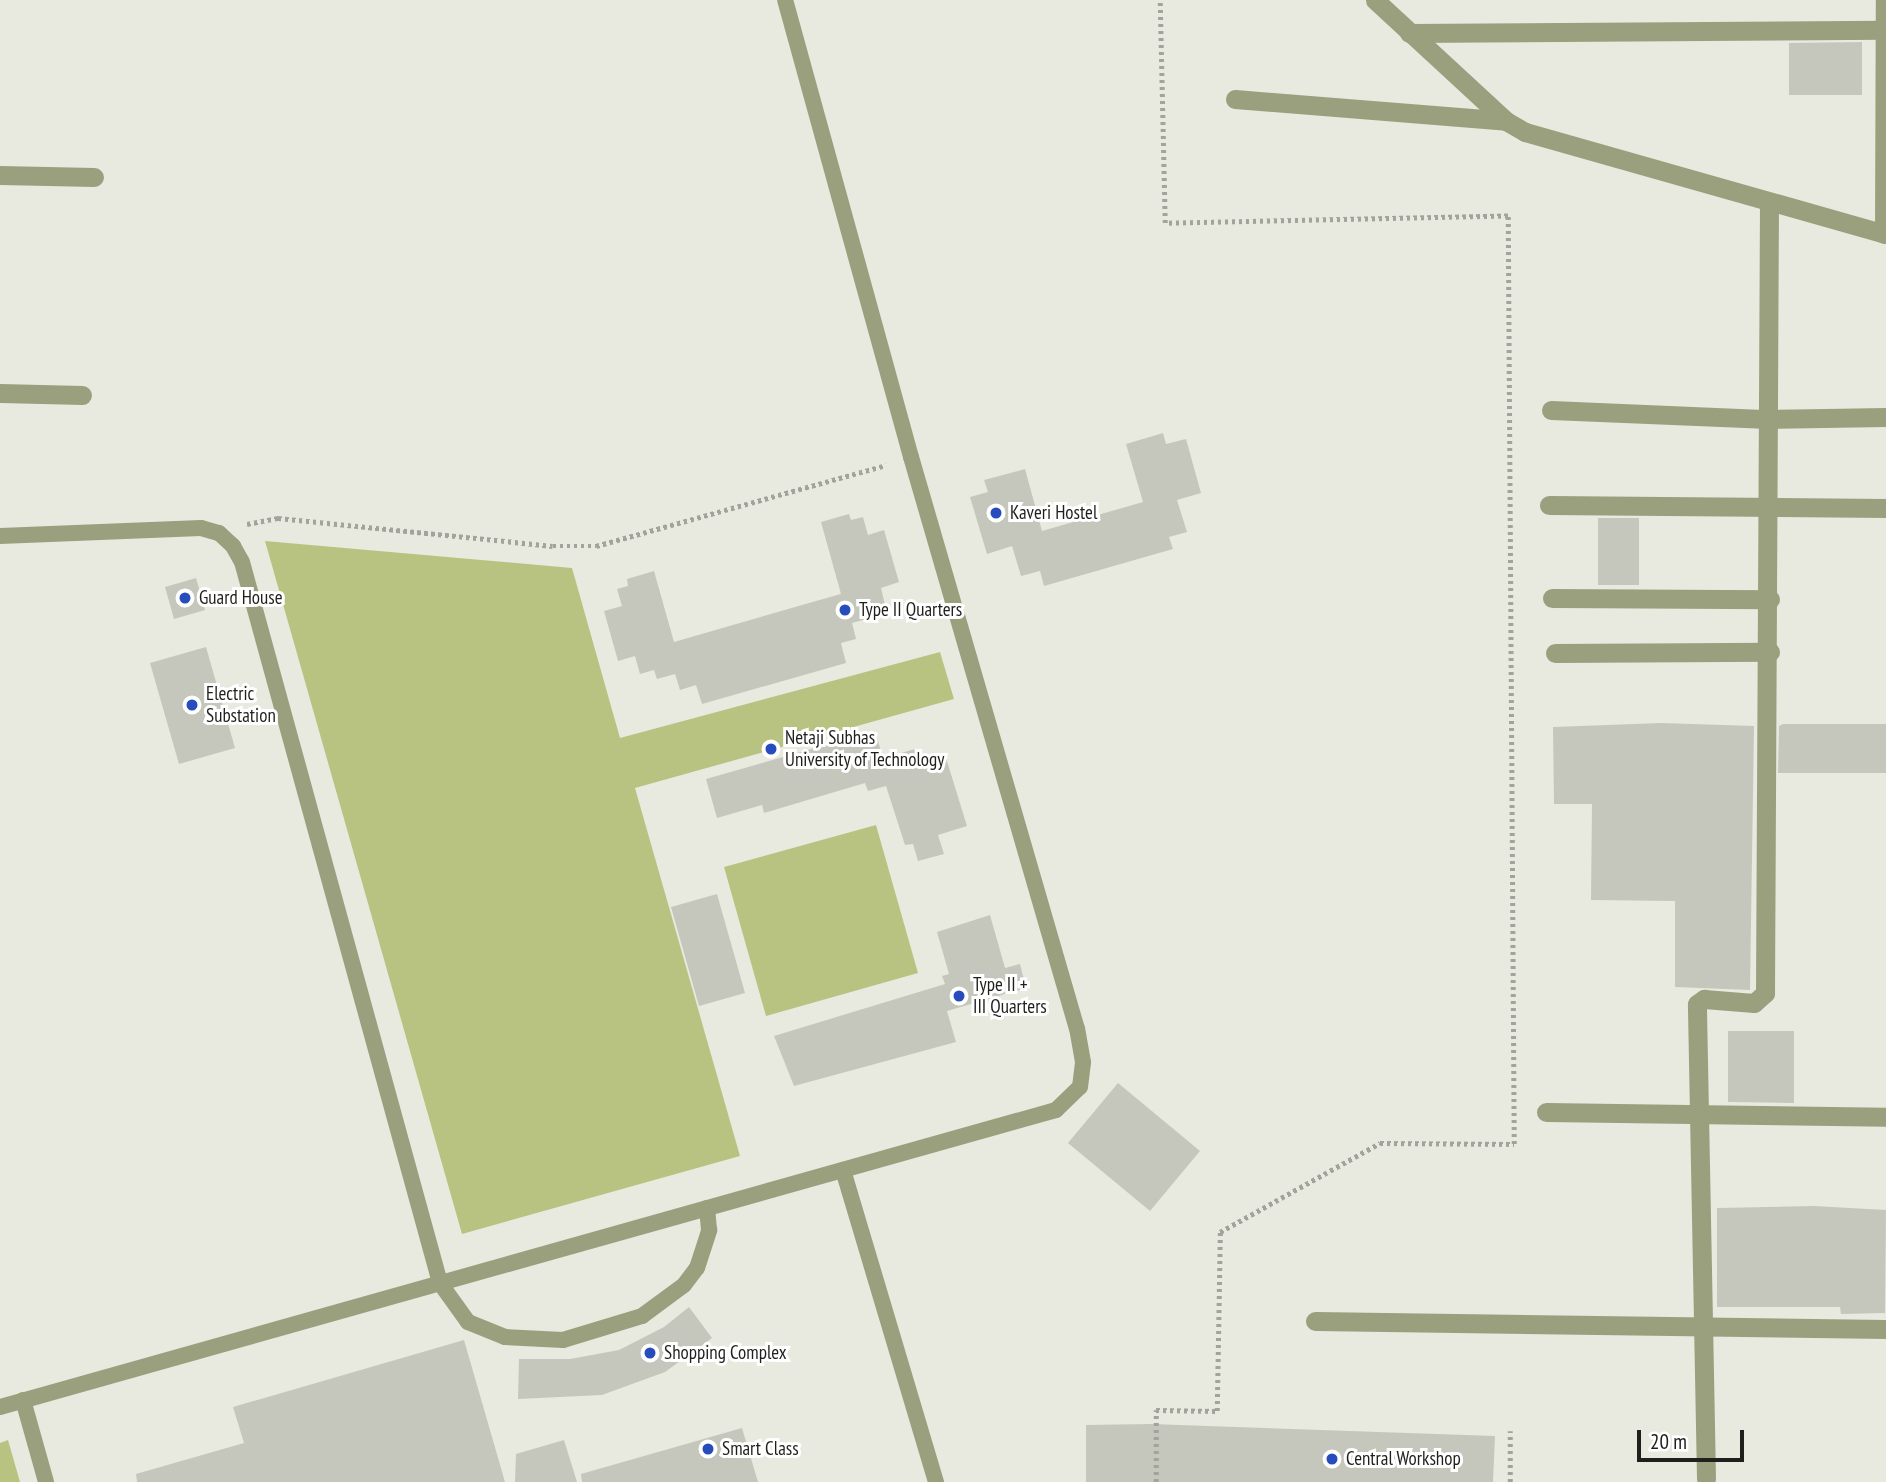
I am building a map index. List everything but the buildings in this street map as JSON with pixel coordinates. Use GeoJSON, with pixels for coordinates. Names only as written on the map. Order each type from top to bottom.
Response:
{"type":"FeatureCollection","features":[{"type":"Feature","properties":{"kind":"street"},"geometry":{"type":"LineString","coordinates":[[1375,0],[1506,121],[1544,140],[1885,234],[1885,0]]}},
{"type":"Feature","properties":{"kind":"street"},"geometry":{"type":"LineString","coordinates":[[1409,33],[1885,30]]}},
{"type":"Feature","properties":{"kind":"street"},"geometry":{"type":"LineString","coordinates":[[1235,99],[1506,121]]}},
{"type":"Feature","properties":{"kind":"street"},"geometry":{"type":"LineString","coordinates":[[0,175],[94,177]]}},
{"type":"Feature","properties":{"kind":"street"},"geometry":{"type":"LineString","coordinates":[[1706,1478],[1697,1004],[1704,999],[1755,1003],[1765,993],[1770,652],[1769,202]]}},
{"type":"Feature","properties":{"kind":"street"},"geometry":{"type":"LineString","coordinates":[[0,393],[82,395]]}},
{"type":"Feature","properties":{"kind":"street"},"geometry":{"type":"LineString","coordinates":[[1551,410],[1769,419],[1886,417]]}},
{"type":"Feature","properties":{"kind":"street"},"geometry":{"type":"LineString","coordinates":[[1549,505],[1886,508]]}},
{"type":"Feature","properties":{"kind":"street"},"geometry":{"type":"LineString","coordinates":[[1552,598],[1770,599]]}},
{"type":"Feature","properties":{"kind":"street"},"geometry":{"type":"LineString","coordinates":[[1555,653],[1770,652]]}},
{"type":"Feature","properties":{"kind":"street"},"geometry":{"type":"LineString","coordinates":[[1546,1112],[1886,1117]]}},
{"type":"Feature","properties":{"kind":"street"},"geometry":{"type":"LineString","coordinates":[[1315,1321],[1886,1329]]}},
{"type":"Feature","properties":{"kind":"lane"},"geometry":{"type":"LineString","coordinates":[[0,1407],[1056,1110],[1073,1098],[1083,1076],[1077,1028],[911,457],[785,0]]}},
{"type":"Feature","properties":{"kind":"lane"},"geometry":{"type":"LineString","coordinates":[[0,536],[181,528],[219,533],[242,562],[440,1283],[455,1309],[484,1331],[531,1340],[589,1335],[642,1316],[684,1285],[706,1247],[707,1208]]}},
{"type":"Feature","properties":{"kind":"lane"},"geometry":{"type":"LineString","coordinates":[[843,1170],[936,1482]]}},
{"type":"Feature","properties":{"kind":"lane"},"geometry":{"type":"LineString","coordinates":[[23,1400],[47,1482]]}},
{"type":"Feature","properties":{"kind":"path"},"geometry":{"type":"LineString","coordinates":[[1156,1482],[1157,1410],[1217,1411],[1220,1232],[1380,1143],[1514,1144],[1508,216],[1165,223],[1160,0]]}},
{"type":"Feature","properties":{"kind":"path"},"geometry":{"type":"LineString","coordinates":[[219,533],[278,518],[553,546],[596,546],[911,457]]}},
{"type":"Feature","properties":{"kind":"path"},"geometry":{"type":"LineString","coordinates":[[1510,1431],[1510,1482]]}},
{"type":"Feature","properties":{"kind":"green space"},"geometry":{"type":"Polygon","coordinates":[[[265,541],[572,568],[620,738],[940,652],[954,699],[635,788],[740,1156],[462,1234],[265,541]]]}},
{"type":"Feature","properties":{"kind":"green space"},"geometry":{"type":"Polygon","coordinates":[[[876,825],[918,973],[766,1016],[724,867],[876,825]]]}},
{"type":"Feature","properties":{"kind":"green space"},"geometry":{"type":"Polygon","coordinates":[[[8,1440],[20,1482],[0,1482],[0,1443],[8,1440]]]}},
{"type":"Feature","properties":{"kind":"place","name":"Kaveri Hostel"},"geometry":{"type":"Point","coordinates":[996,513]}},
{"type":"Feature","properties":{"kind":"place","name":"Guard House"},"geometry":{"type":"Point","coordinates":[185,598]}},
{"type":"Feature","properties":{"kind":"place","name":"Type II Quarters"},"geometry":{"type":"Point","coordinates":[845,610]}},
{"type":"Feature","properties":{"kind":"place","name":"Electric Substation"},"geometry":{"type":"Point","coordinates":[192,705]}},
{"type":"Feature","properties":{"kind":"place","name":"Netaji Subhas University of Technology"},"geometry":{"type":"Point","coordinates":[771,749]}},
{"type":"Feature","properties":{"kind":"place","name":"Type II + III Quarters"},"geometry":{"type":"Point","coordinates":[959,996]}},
{"type":"Feature","properties":{"kind":"place","name":"Shopping Complex"},"geometry":{"type":"Point","coordinates":[650,1353]}},
{"type":"Feature","properties":{"kind":"place","name":"Smart Class"},"geometry":{"type":"Point","coordinates":[708,1449]}},
{"type":"Feature","properties":{"kind":"place","name":"Central Workshop"},"geometry":{"type":"Point","coordinates":[1332,1459]}}]}
